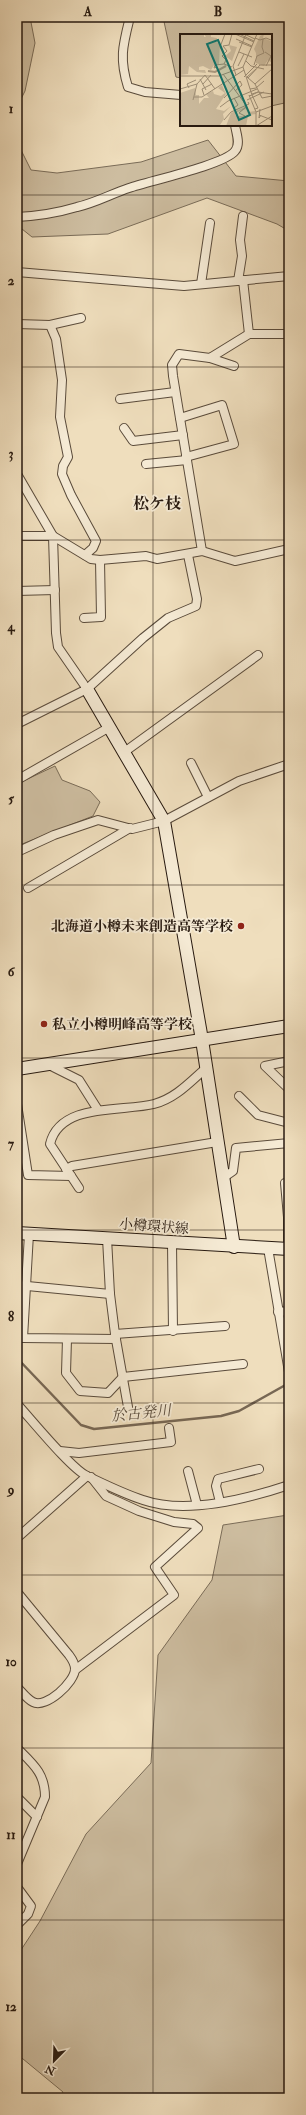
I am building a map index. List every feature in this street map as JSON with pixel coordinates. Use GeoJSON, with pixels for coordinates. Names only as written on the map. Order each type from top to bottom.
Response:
{"type":"FeatureCollection","features":[{"type":"Feature","properties":{"kind":"street"},"geometry":{"type":"LineString","coordinates":[[130,17],[121,51],[123,73],[128,86],[145,92],[180,95]]}},
{"type":"Feature","properties":{"kind":"street"},"geometry":{"type":"LineString","coordinates":[[17,217],[35,216],[80,207],[130,188],[208,164],[234,153],[237,149],[238,142],[235,126]]}},
{"type":"Feature","properties":{"kind":"street"},"geometry":{"type":"LineString","coordinates":[[243,216],[240,240],[242,256],[241,280],[249,334]]}},
{"type":"Feature","properties":{"kind":"street"},"geometry":{"type":"LineString","coordinates":[[201,284],[210,223]]}},
{"type":"Feature","properties":{"kind":"street"},"geometry":{"type":"LineString","coordinates":[[17,272],[184,286],[289,276]]}},
{"type":"Feature","properties":{"kind":"street"},"geometry":{"type":"LineString","coordinates":[[17,324],[50,325],[81,318]]}},
{"type":"Feature","properties":{"kind":"street"},"geometry":{"type":"LineString","coordinates":[[50,325],[56,339],[62,380],[60,417],[68,456],[63,466],[62,474],[71,495],[96,541],[93,548],[84,555]]}},
{"type":"Feature","properties":{"kind":"street"},"geometry":{"type":"LineString","coordinates":[[210,358],[249,334],[289,334]]}},
{"type":"Feature","properties":{"kind":"street"},"geometry":{"type":"LineString","coordinates":[[202,551],[175,392],[172,364],[179,354],[210,358],[234,366]]}},
{"type":"Feature","properties":{"kind":"street"},"geometry":{"type":"LineString","coordinates":[[120,399],[175,392]]}},
{"type":"Feature","properties":{"kind":"street"},"geometry":{"type":"LineString","coordinates":[[146,464],[187,459],[234,444],[222,405],[180,418]]}},
{"type":"Feature","properties":{"kind":"street"},"geometry":{"type":"LineString","coordinates":[[124,428],[133,441],[183,435]]}},
{"type":"Feature","properties":{"kind":"street"},"geometry":{"type":"LineString","coordinates":[[17,474],[53,536],[58,647],[87,689],[108,728],[164,821],[202,1040],[234,1247]]}},
{"type":"Feature","properties":{"kind":"street"},"geometry":{"type":"LineString","coordinates":[[17,536],[53,536],[91,559],[100,560],[146,556],[157,559],[188,555],[202,551],[235,561],[289,549]]}},
{"type":"Feature","properties":{"kind":"street"},"geometry":{"type":"LineString","coordinates":[[17,724],[87,689],[143,638],[168,618],[196,606],[197,599],[188,555]]}},
{"type":"Feature","properties":{"kind":"street"},"geometry":{"type":"LineString","coordinates":[[84,618],[101,617],[100,560]]}},
{"type":"Feature","properties":{"kind":"street"},"geometry":{"type":"LineString","coordinates":[[17,591],[55,590]]}},
{"type":"Feature","properties":{"kind":"street"},"geometry":{"type":"LineString","coordinates":[[123,753],[258,655]]}},
{"type":"Feature","properties":{"kind":"street"},"geometry":{"type":"LineString","coordinates":[[17,780],[108,728]]}},
{"type":"Feature","properties":{"kind":"street"},"geometry":{"type":"LineString","coordinates":[[191,763],[208,797]]}},
{"type":"Feature","properties":{"kind":"street"},"geometry":{"type":"LineString","coordinates":[[28,888],[130,828],[164,821],[239,781],[289,764]]}},
{"type":"Feature","properties":{"kind":"street"},"geometry":{"type":"LineString","coordinates":[[17,852],[54,835],[98,820],[130,828]]}},
{"type":"Feature","properties":{"kind":"street"},"geometry":{"type":"LineString","coordinates":[[17,1069],[289,1026]]}},
{"type":"Feature","properties":{"kind":"street"},"geometry":{"type":"LineString","coordinates":[[289,1061],[265,1066],[289,1089]]}},
{"type":"Feature","properties":{"kind":"street"},"geometry":{"type":"LineString","coordinates":[[47,1064],[80,1080],[98,1110]]}},
{"type":"Feature","properties":{"kind":"street"},"geometry":{"type":"LineString","coordinates":[[79,1188],[50,1144],[51,1137],[58,1129],[76,1116],[98,1110],[154,1104],[178,1094],[206,1068]]}},
{"type":"Feature","properties":{"kind":"street"},"geometry":{"type":"LineString","coordinates":[[239,1096],[258,1115],[289,1123]]}},
{"type":"Feature","properties":{"kind":"street"},"geometry":{"type":"LineString","coordinates":[[17,1104],[28,1175],[69,1173]]}},
{"type":"Feature","properties":{"kind":"street"},"geometry":{"type":"LineString","coordinates":[[69,1173],[72,1166],[217,1142]]}},
{"type":"Feature","properties":{"kind":"street"},"geometry":{"type":"LineString","coordinates":[[223,1178],[233,1171],[236,1148],[289,1143]]}},
{"type":"Feature","properties":{"kind":"street"},"geometry":{"type":"LineString","coordinates":[[285,1183],[289,1217],[288,1249]]}},
{"type":"Feature","properties":{"kind":"street"},"geometry":{"type":"LineString","coordinates":[[23,1233],[21,1286],[23,1338],[67,1339],[115,1337],[225,1326]]}},
{"type":"Feature","properties":{"kind":"street","name":"小樽環状線"},"geometry":{"type":"LineString","coordinates":[[23,1233],[234,1247],[288,1249]]}},
{"type":"Feature","properties":{"kind":"street"},"geometry":{"type":"LineString","coordinates":[[107,1238],[110,1294],[115,1337],[128,1407]]}},
{"type":"Feature","properties":{"kind":"street"},"geometry":{"type":"LineString","coordinates":[[172,1243],[173,1331]]}},
{"type":"Feature","properties":{"kind":"street"},"geometry":{"type":"LineString","coordinates":[[268,1248],[289,1372]]}},
{"type":"Feature","properties":{"kind":"street"},"geometry":{"type":"LineString","coordinates":[[21,1286],[110,1294]]}},
{"type":"Feature","properties":{"kind":"street"},"geometry":{"type":"LineString","coordinates":[[278,1312],[289,1311]]}},
{"type":"Feature","properties":{"kind":"street"},"geometry":{"type":"LineString","coordinates":[[67,1339],[66,1374],[80,1391],[108,1393],[123,1377],[243,1364]]}},
{"type":"Feature","properties":{"kind":"street"},"geometry":{"type":"LineString","coordinates":[[17,1404],[72,1465],[89,1477],[143,1500],[174,1506],[197,1505],[220,1502],[289,1485]]}},
{"type":"Feature","properties":{"kind":"street"},"geometry":{"type":"LineString","coordinates":[[60,1451],[79,1453],[171,1442],[169,1428]]}},
{"type":"Feature","properties":{"kind":"street"},"geometry":{"type":"LineString","coordinates":[[220,1502],[216,1486],[218,1479],[259,1469]]}},
{"type":"Feature","properties":{"kind":"street"},"geometry":{"type":"LineString","coordinates":[[188,1471],[197,1505]]}},
{"type":"Feature","properties":{"kind":"street"},"geometry":{"type":"LineString","coordinates":[[17,1538],[89,1477]]}},
{"type":"Feature","properties":{"kind":"street"},"geometry":{"type":"LineString","coordinates":[[17,1687],[33,1703],[41,1703],[66,1687],[75,1670],[174,1594],[155,1567],[198,1528],[193,1524],[174,1522],[139,1511],[106,1496],[89,1477]]}},
{"type":"Feature","properties":{"kind":"street"},"geometry":{"type":"LineString","coordinates":[[17,1592],[69,1655],[74,1662],[75,1670]]}},
{"type":"Feature","properties":{"kind":"street"},"geometry":{"type":"LineString","coordinates":[[17,1748],[41,1774],[45,1786],[45,1797],[17,1864]]}},
{"type":"Feature","properties":{"kind":"street"},"geometry":{"type":"LineString","coordinates":[[17,1797],[37,1817]]}},
{"type":"Feature","properties":{"kind":"street"},"geometry":{"type":"LineString","coordinates":[[17,1887],[32,1906],[28,1914],[17,1925]]}},
{"type":"Feature","properties":{"kind":"shaded area"},"geometry":{"type":"Polygon","coordinates":[[[17,17],[30,17],[35,43],[25,91],[17,107],[17,17]]]}},
{"type":"Feature","properties":{"kind":"shaded area"},"geometry":{"type":"Polygon","coordinates":[[[163,17],[289,17],[289,102],[272,106],[272,34],[180,34],[180,78],[176,77],[163,17]]]}},
{"type":"Feature","properties":{"kind":"shaded area"},"geometry":{"type":"Polygon","coordinates":[[[208,140],[236,176],[289,181],[289,231],[277,224],[207,198],[108,234],[32,237],[17,225],[17,142],[31,170],[57,173],[141,162],[208,140]]]}},
{"type":"Feature","properties":{"kind":"shaded area"},"geometry":{"type":"Polygon","coordinates":[[[55,766],[62,780],[90,791],[100,802],[93,816],[17,846],[17,784],[55,766]]]}},
{"type":"Feature","properties":{"kind":"shaded area"},"geometry":{"type":"Polygon","coordinates":[[[288,1515],[289,2098],[60,2098],[63,2092],[17,2054],[17,1956],[40,1921],[86,1834],[151,1763],[158,1655],[212,1580],[223,1525],[288,1515]]]}},
{"type":"Feature","properties":{"kind":"waterway","name":"於古発川"},"geometry":{"type":"LineString","coordinates":[[17,1358],[81,1425],[94,1429],[221,1416],[239,1411],[289,1383]]}},
{"type":"Feature","properties":{"kind":"place","name":"北海道小樽未来創造高等学校"},"geometry":{"type":"Point","coordinates":[241,926]}},
{"type":"Feature","properties":{"kind":"place","name":"私立小樽明峰高等学校"},"geometry":{"type":"Point","coordinates":[44,1024]}},
{"type":"Feature","properties":{"kind":"district","name":"松ケ枝"},"geometry":{"type":"Point","coordinates":[157,503]}}]}
